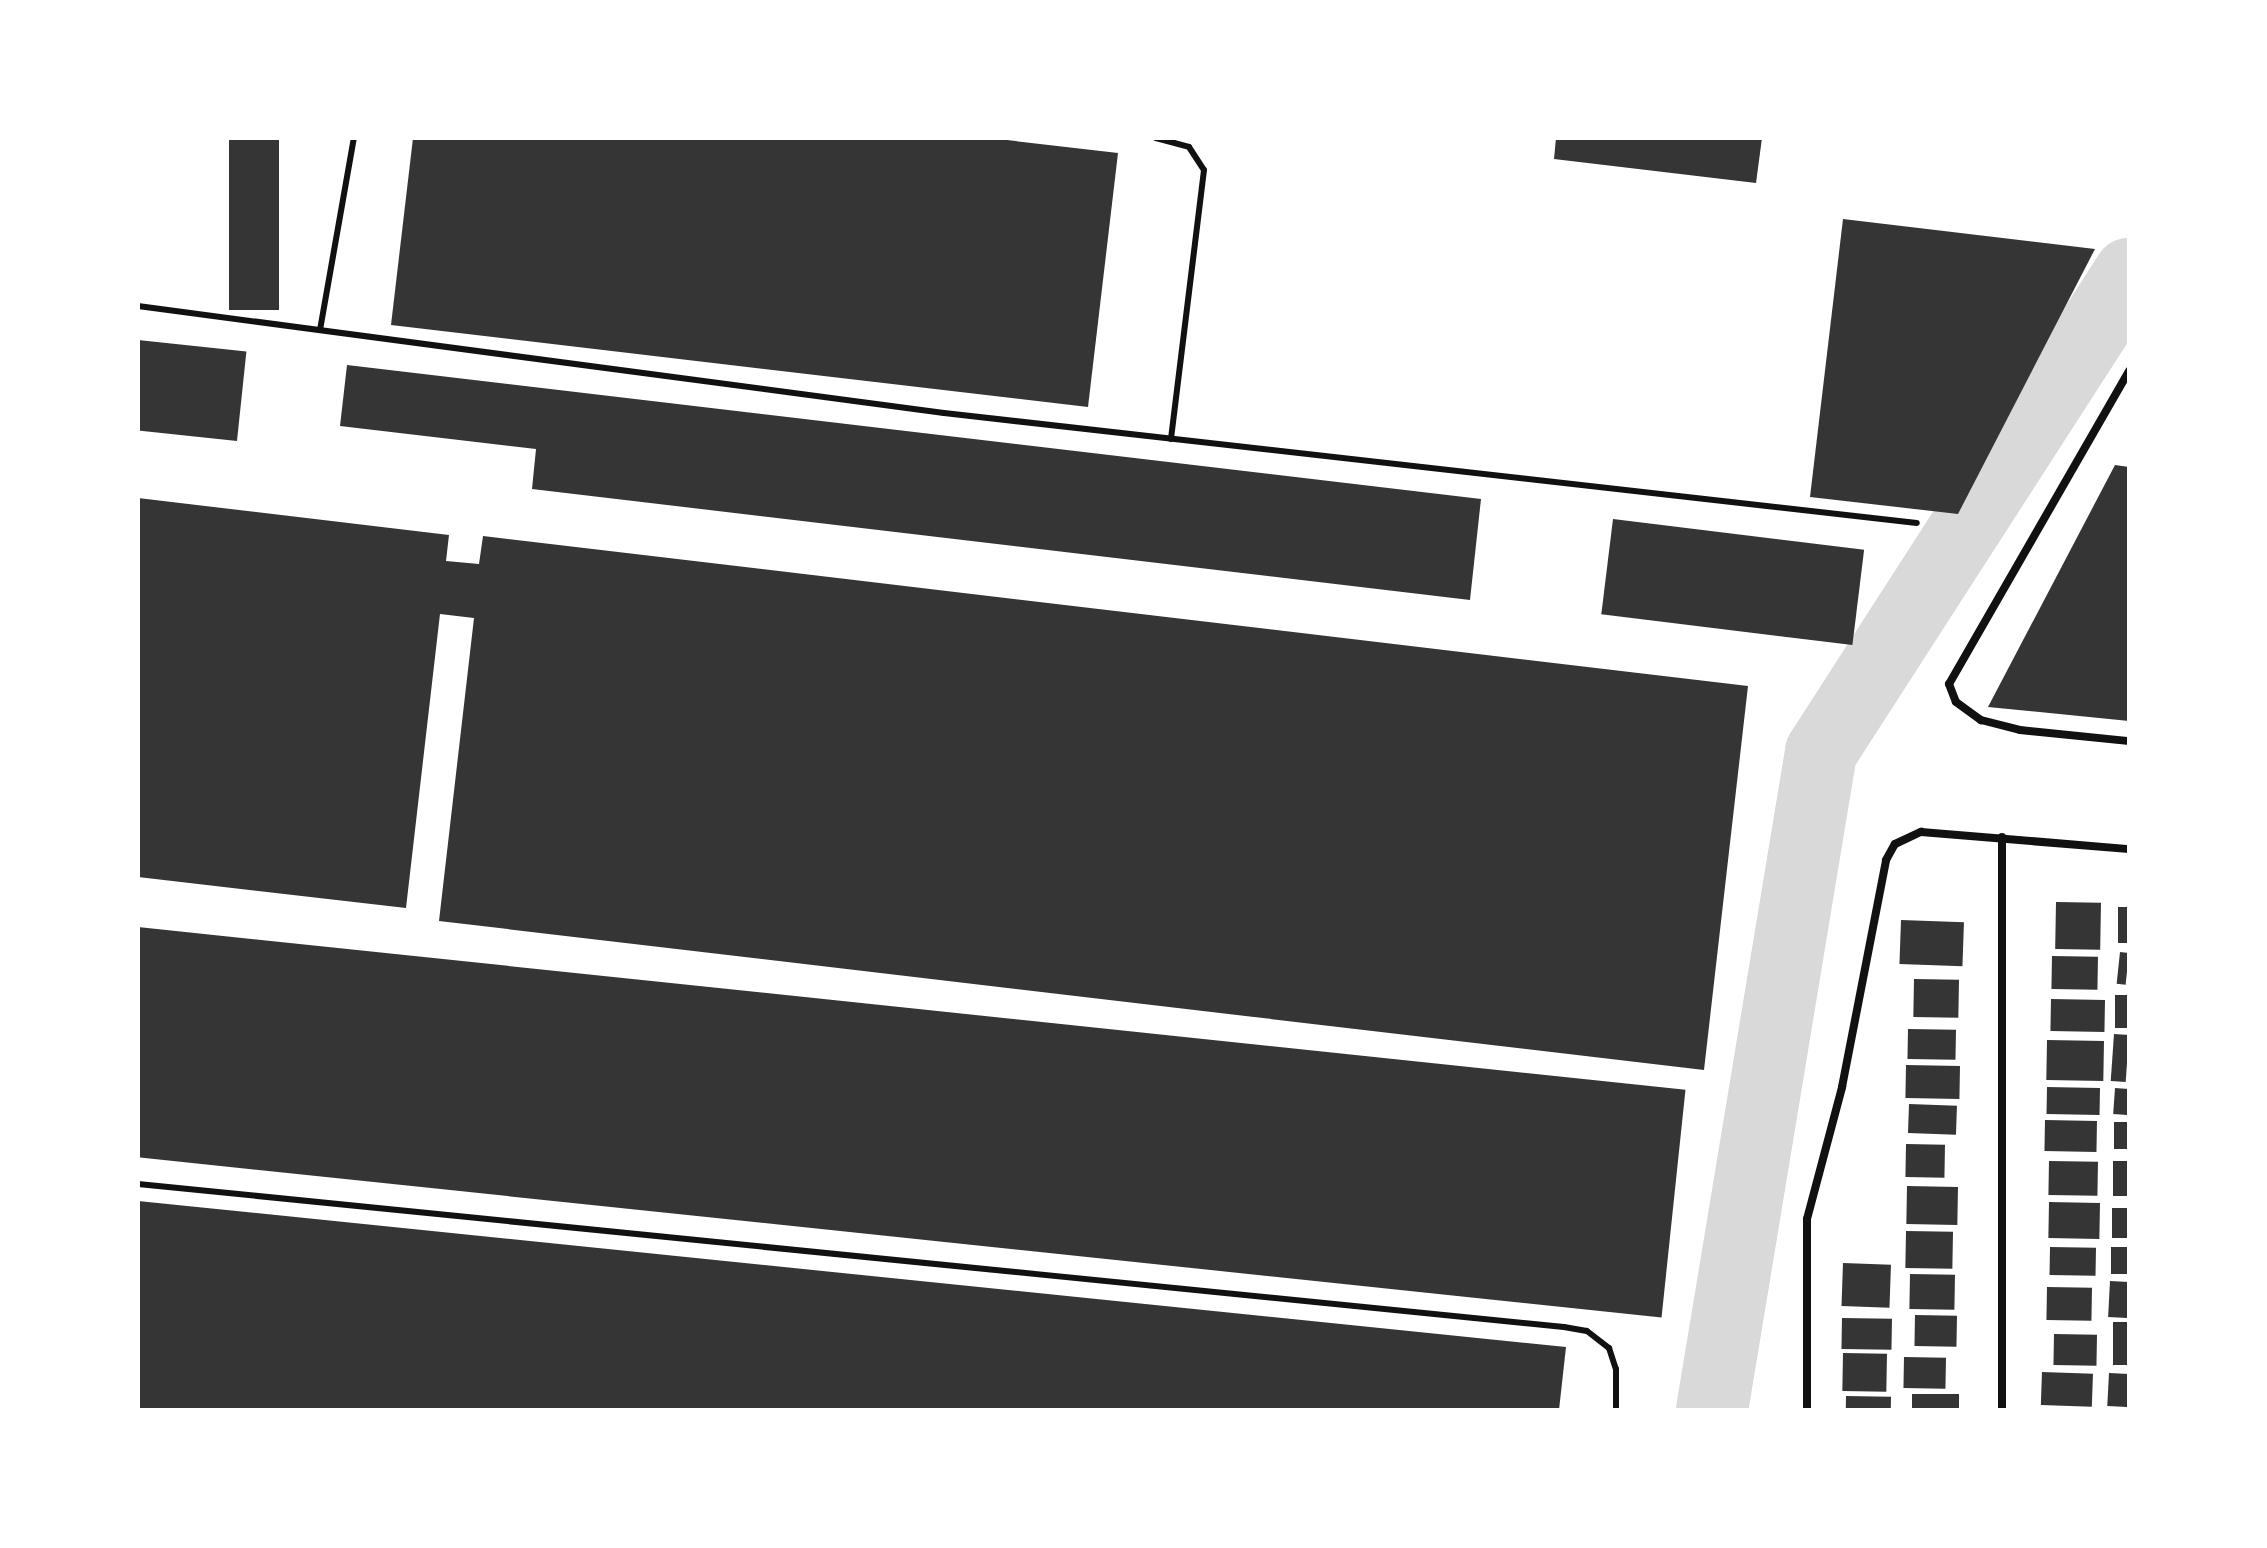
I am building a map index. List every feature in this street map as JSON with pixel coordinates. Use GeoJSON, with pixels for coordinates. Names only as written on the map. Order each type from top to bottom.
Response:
{"type":"FeatureCollection","features":[{"type":"Feature","properties":{"kind":"street"},"geometry":{"type":"LineString","coordinates":[[2129,371],[1949,684],[1956,702],[1981,720],[2020,730],[2129,741]]}},
{"type":"Feature","properties":{"kind":"street"},"geometry":{"type":"LineString","coordinates":[[1807,1410],[1807,1219],[1842,1087],[1886,860],[1895,844],[1921,832],[2129,849]]}},
{"type":"Feature","properties":{"kind":"street"},"geometry":{"type":"LineString","coordinates":[[2002,837],[2002,1410]]}},
{"type":"Feature","properties":{"kind":"lane"},"geometry":{"type":"LineString","coordinates":[[320,330],[354,138]]}},
{"type":"Feature","properties":{"kind":"lane"},"geometry":{"type":"LineString","coordinates":[[1156,138],[1189,147],[1197,153],[1204,170],[1171,439]]}},
{"type":"Feature","properties":{"kind":"lane"},"geometry":{"type":"LineString","coordinates":[[138,306],[1171,439],[1917,523]]}},
{"type":"Feature","properties":{"kind":"lane"},"geometry":{"type":"LineString","coordinates":[[138,1184],[1564,1327],[1587,1331],[1609,1348],[1616,1369],[1616,1410]]}},
{"type":"Feature","properties":{"kind":"building"},"geometry":{"type":"Polygon","coordinates":[[[229,138],[279,138],[279,310],[229,310],[229,138]]]}},
{"type":"Feature","properties":{"kind":"building"},"geometry":{"type":"Polygon","coordinates":[[[413,138],[989,138],[1118,153],[1088,407],[391,325],[413,138]]]}},
{"type":"Feature","properties":{"kind":"building"},"geometry":{"type":"Polygon","coordinates":[[[1556,138],[1762,138],[1756,183],[1554,159],[1556,138]]]}},
{"type":"Feature","properties":{"kind":"building"},"geometry":{"type":"Polygon","coordinates":[[[1843,219],[2095,249],[1958,514],[1810,497],[1843,219]]]}},
{"type":"Feature","properties":{"kind":"building"},"geometry":{"type":"Polygon","coordinates":[[[138,340],[246,351],[237,441],[138,430],[138,340]]]}},
{"type":"Feature","properties":{"kind":"building"},"geometry":{"type":"Polygon","coordinates":[[[347,365],[1481,499],[1470,600],[532,489],[536,449],[340,426],[347,365]]]}},
{"type":"Feature","properties":{"kind":"building"},"geometry":{"type":"Polygon","coordinates":[[[2115,465],[2129,467],[2129,721],[1988,707],[2115,465]]]}},
{"type":"Feature","properties":{"kind":"building"},"geometry":{"type":"Polygon","coordinates":[[[138,498],[449,535],[446,561],[479,564],[483,536],[1748,686],[1704,1070],[439,921],[474,618],[440,614],[406,908],[138,877],[138,498]]]}},
{"type":"Feature","properties":{"kind":"building"},"geometry":{"type":"Polygon","coordinates":[[[1613,519],[1864,550],[1852,645],[1601,614],[1613,519]]]}},
{"type":"Feature","properties":{"kind":"building"},"geometry":{"type":"Polygon","coordinates":[[[2056,902],[2101,903],[2100,950],[2055,949],[2056,902]]]}},
{"type":"Feature","properties":{"kind":"building"},"geometry":{"type":"Polygon","coordinates":[[[2118,907],[2129,907],[2129,943],[2118,943],[2118,907]]]}},
{"type":"Feature","properties":{"kind":"building"},"geometry":{"type":"Polygon","coordinates":[[[1901,920],[1964,922],[1962,966],[1899,964],[1901,920]]]}},
{"type":"Feature","properties":{"kind":"building"},"geometry":{"type":"Polygon","coordinates":[[[138,927],[1685,1090],[1662,1317],[138,1157],[138,927]]]}},
{"type":"Feature","properties":{"kind":"building"},"geometry":{"type":"Polygon","coordinates":[[[2120,952],[2129,953],[2126,985],[2117,984],[2120,952]]]}},
{"type":"Feature","properties":{"kind":"building"},"geometry":{"type":"Polygon","coordinates":[[[2052,956],[2098,957],[2097,990],[2051,989],[2052,956]]]}},
{"type":"Feature","properties":{"kind":"building"},"geometry":{"type":"Polygon","coordinates":[[[1914,979],[1959,980],[1958,1018],[1913,1017],[1914,979]]]}},
{"type":"Feature","properties":{"kind":"building"},"geometry":{"type":"Polygon","coordinates":[[[2115,995],[2129,995],[2129,1028],[2115,1028],[2115,995]]]}},
{"type":"Feature","properties":{"kind":"building"},"geometry":{"type":"Polygon","coordinates":[[[2051,999],[2105,1000],[2104,1032],[2050,1031],[2051,999]]]}},
{"type":"Feature","properties":{"kind":"building"},"geometry":{"type":"Polygon","coordinates":[[[1908,1029],[1956,1030],[1955,1060],[1907,1059],[1908,1029]]]}},
{"type":"Feature","properties":{"kind":"building"},"geometry":{"type":"Polygon","coordinates":[[[2114,1034],[2129,1035],[2126,1082],[2111,1081],[2114,1034]]]}},
{"type":"Feature","properties":{"kind":"building"},"geometry":{"type":"Polygon","coordinates":[[[2047,1040],[2104,1041],[2103,1081],[2046,1080],[2047,1040]]]}},
{"type":"Feature","properties":{"kind":"building"},"geometry":{"type":"Polygon","coordinates":[[[1906,1065],[1960,1066],[1959,1099],[1905,1098],[1906,1065]]]}},
{"type":"Feature","properties":{"kind":"building"},"geometry":{"type":"Polygon","coordinates":[[[2047,1087],[2100,1088],[2100,1115],[2047,1114],[2047,1087]]]}},
{"type":"Feature","properties":{"kind":"building"},"geometry":{"type":"Polygon","coordinates":[[[2115,1088],[2129,1089],[2127,1115],[2113,1114],[2115,1088]]]}},
{"type":"Feature","properties":{"kind":"building"},"geometry":{"type":"Polygon","coordinates":[[[1909,1104],[1957,1106],[1956,1135],[1908,1133],[1909,1104]]]}},
{"type":"Feature","properties":{"kind":"building"},"geometry":{"type":"Polygon","coordinates":[[[2045,1120],[2097,1121],[2096,1152],[2044,1151],[2045,1120]]]}},
{"type":"Feature","properties":{"kind":"building"},"geometry":{"type":"Polygon","coordinates":[[[2114,1122],[2129,1122],[2129,1149],[2114,1149],[2114,1122]]]}},
{"type":"Feature","properties":{"kind":"building"},"geometry":{"type":"Polygon","coordinates":[[[1906,1144],[1945,1145],[1944,1178],[1905,1177],[1906,1144]]]}},
{"type":"Feature","properties":{"kind":"building"},"geometry":{"type":"Polygon","coordinates":[[[2049,1161],[2098,1162],[2097,1196],[2048,1195],[2049,1161]]]}},
{"type":"Feature","properties":{"kind":"building"},"geometry":{"type":"Polygon","coordinates":[[[2113,1161],[2129,1161],[2129,1196],[2113,1196],[2113,1161]]]}},
{"type":"Feature","properties":{"kind":"building"},"geometry":{"type":"Polygon","coordinates":[[[1907,1186],[1958,1187],[1957,1225],[1906,1224],[1907,1186]]]}},
{"type":"Feature","properties":{"kind":"building"},"geometry":{"type":"Polygon","coordinates":[[[138,1201],[1566,1347],[1559,1410],[138,1410],[138,1201]]]}},
{"type":"Feature","properties":{"kind":"building"},"geometry":{"type":"Polygon","coordinates":[[[2049,1202],[2100,1203],[2099,1239],[2048,1238],[2049,1202]]]}},
{"type":"Feature","properties":{"kind":"building"},"geometry":{"type":"Polygon","coordinates":[[[2112,1208],[2129,1208],[2129,1238],[2112,1238],[2112,1208]]]}},
{"type":"Feature","properties":{"kind":"building"},"geometry":{"type":"Polygon","coordinates":[[[1906,1231],[1953,1232],[1952,1269],[1905,1268],[1906,1231]]]}},
{"type":"Feature","properties":{"kind":"building"},"geometry":{"type":"Polygon","coordinates":[[[2050,1247],[2096,1248],[2096,1276],[2050,1275],[2050,1247]]]}},
{"type":"Feature","properties":{"kind":"building"},"geometry":{"type":"Polygon","coordinates":[[[2111,1247],[2129,1247],[2129,1274],[2111,1274],[2111,1247]]]}},
{"type":"Feature","properties":{"kind":"building"},"geometry":{"type":"Polygon","coordinates":[[[1843,1263],[1891,1265],[1889,1308],[1841,1306],[1843,1263]]]}},
{"type":"Feature","properties":{"kind":"building"},"geometry":{"type":"Polygon","coordinates":[[[1910,1274],[1955,1275],[1954,1310],[1909,1309],[1910,1274]]]}},
{"type":"Feature","properties":{"kind":"building"},"geometry":{"type":"Polygon","coordinates":[[[2110,1281],[2129,1282],[2127,1318],[2108,1317],[2110,1281]]]}},
{"type":"Feature","properties":{"kind":"building"},"geometry":{"type":"Polygon","coordinates":[[[2047,1287],[2092,1288],[2091,1321],[2046,1320],[2047,1287]]]}},
{"type":"Feature","properties":{"kind":"building"},"geometry":{"type":"Polygon","coordinates":[[[1915,1315],[1957,1316],[1956,1347],[1914,1346],[1915,1315]]]}},
{"type":"Feature","properties":{"kind":"building"},"geometry":{"type":"Polygon","coordinates":[[[1842,1318],[1892,1319],[1891,1350],[1841,1349],[1842,1318]]]}},
{"type":"Feature","properties":{"kind":"building"},"geometry":{"type":"Polygon","coordinates":[[[2113,1322],[2129,1322],[2129,1365],[2113,1365],[2113,1322]]]}},
{"type":"Feature","properties":{"kind":"building"},"geometry":{"type":"Polygon","coordinates":[[[2054,1334],[2097,1335],[2096,1366],[2053,1365],[2054,1334]]]}},
{"type":"Feature","properties":{"kind":"building"},"geometry":{"type":"Polygon","coordinates":[[[1843,1353],[1887,1354],[1886,1392],[1842,1391],[1843,1353]]]}},
{"type":"Feature","properties":{"kind":"building"},"geometry":{"type":"Polygon","coordinates":[[[1904,1357],[1946,1358],[1945,1389],[1903,1388],[1904,1357]]]}},
{"type":"Feature","properties":{"kind":"building"},"geometry":{"type":"Polygon","coordinates":[[[2042,1372],[2093,1374],[2092,1407],[2041,1405],[2042,1372]]]}},
{"type":"Feature","properties":{"kind":"building"},"geometry":{"type":"Polygon","coordinates":[[[2109,1373],[2129,1374],[2127,1407],[2107,1406],[2109,1373]]]}},
{"type":"Feature","properties":{"kind":"building"},"geometry":{"type":"Polygon","coordinates":[[[1912,1394],[1959,1394],[1959,1410],[1912,1410],[1912,1394]]]}},
{"type":"Feature","properties":{"kind":"building"},"geometry":{"type":"Polygon","coordinates":[[[1846,1396],[1891,1397],[1891,1410],[1846,1410],[1846,1396]]]}},
{"type":"Feature","properties":{"kind":"waterway"},"geometry":{"type":"LineString","coordinates":[[1712,1410],[1821,752],[2129,274]]}}]}
